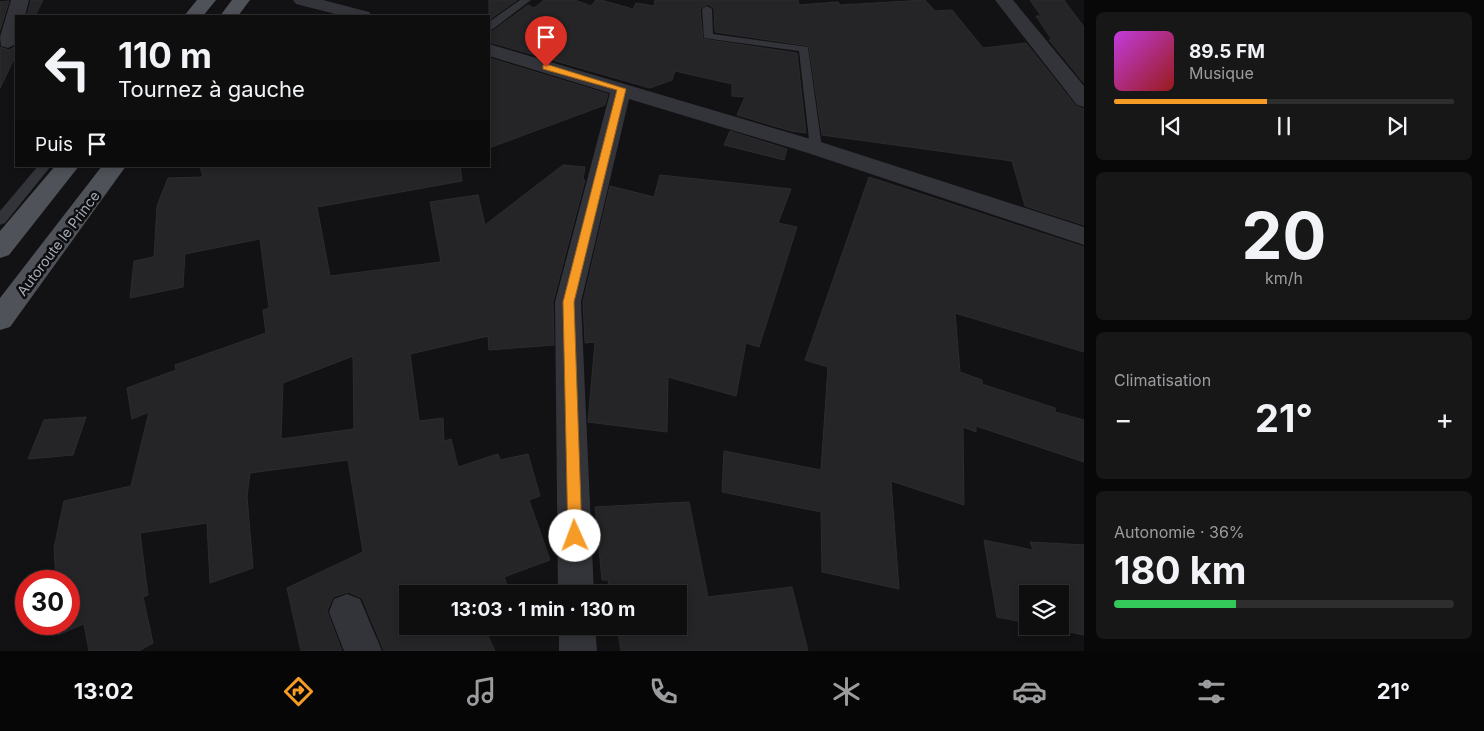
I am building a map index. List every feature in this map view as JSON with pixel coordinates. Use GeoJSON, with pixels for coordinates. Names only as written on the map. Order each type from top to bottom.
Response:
{"type":"FeatureCollection","features":[{"type":"Feature","properties":{"kind":"main road"},"geometry":{"type":"LineString","coordinates":[[194,15],[207,0]]}},
{"type":"Feature","properties":{"kind":"main road"},"geometry":{"type":"LineString","coordinates":[[230,15],[241,0]]}},
{"type":"Feature","properties":{"kind":"main road"},"geometry":{"type":"LineString","coordinates":[[0,248],[67,167]]}},
{"type":"Feature","properties":{"kind":"main road","name":"Autoroute le Prince"},"geometry":{"type":"LineString","coordinates":[[0,319],[114,167]]}},
{"type":"Feature","properties":{"kind":"street"},"geometry":{"type":"LineString","coordinates":[[16,15],[20,0]]}},
{"type":"Feature","properties":{"kind":"street"},"geometry":{"type":"LineString","coordinates":[[302,0],[359,15]]}},
{"type":"Feature","properties":{"kind":"street"},"geometry":{"type":"LineString","coordinates":[[1004,0],[1084,100]]}},
{"type":"Feature","properties":{"kind":"street"},"geometry":{"type":"LineString","coordinates":[[8,42],[15,18]]}},
{"type":"Feature","properties":{"kind":"street"},"geometry":{"type":"LineString","coordinates":[[490,50],[816,148],[1084,236]]}},
{"type":"Feature","properties":{"kind":"street"},"geometry":{"type":"LineString","coordinates":[[576,585],[568,302],[621,89]]}},
{"type":"Feature","properties":{"kind":"street"},"geometry":{"type":"LineString","coordinates":[[347,612],[363,651]]}},
{"type":"Feature","properties":{"kind":"street"},"geometry":{"type":"LineString","coordinates":[[577,635],[578,651]]}},
{"type":"Feature","properties":{"kind":"lane"},"geometry":{"type":"LineString","coordinates":[[490,26],[526,0]]}},
{"type":"Feature","properties":{"kind":"lane"},"geometry":{"type":"LineString","coordinates":[[707,9],[708,36],[804,49],[816,148]]}},
{"type":"Feature","properties":{"kind":"lane"},"geometry":{"type":"LineString","coordinates":[[0,220],[45,167]]}},
{"type":"Feature","properties":{"kind":"building"},"geometry":{"type":"Polygon","coordinates":[[[31,0],[43,0],[36,15],[27,15],[31,0]]]}},
{"type":"Feature","properties":{"kind":"building"},"geometry":{"type":"Polygon","coordinates":[[[489,0],[517,0],[490,19],[489,0]]]}},
{"type":"Feature","properties":{"kind":"building"},"geometry":{"type":"Polygon","coordinates":[[[544,0],[575,0],[591,6],[596,0],[601,0],[633,9],[636,3],[654,6],[655,0],[798,0],[799,5],[838,2],[840,5],[925,0],[935,11],[952,10],[983,48],[1026,43],[1076,106],[1084,109],[1084,225],[1025,206],[1012,161],[822,135],[809,46],[715,32],[714,9],[708,4],[700,9],[703,39],[797,53],[806,133],[791,131],[737,115],[745,97],[732,96],[732,84],[675,71],[672,80],[650,88],[490,42],[490,32],[528,5],[534,8],[544,0]]]}},
{"type":"Feature","properties":{"kind":"building"},"geometry":{"type":"Polygon","coordinates":[[[1030,0],[1064,0],[1084,27],[1084,83],[1049,40],[1052,40],[1036,16],[1041,16],[1030,0]]]}},
{"type":"Feature","properties":{"kind":"building"},"geometry":{"type":"Polygon","coordinates":[[[9,1],[0,30],[0,2],[9,1]]]}},
{"type":"Feature","properties":{"kind":"building"},"geometry":{"type":"Polygon","coordinates":[[[0,47],[9,50],[15,47],[15,57],[0,88],[0,47]]]}},
{"type":"Feature","properties":{"kind":"building"},"geometry":{"type":"Polygon","coordinates":[[[490,58],[608,94],[605,105],[490,148],[490,58]]]}},
{"type":"Feature","properties":{"kind":"building"},"geometry":{"type":"Polygon","coordinates":[[[730,131],[787,149],[784,160],[724,145],[730,131]]]}},
{"type":"Feature","properties":{"kind":"building"},"geometry":{"type":"Polygon","coordinates":[[[563,165],[585,167],[583,180],[585,180],[553,302],[554,345],[489,350],[488,336],[410,354],[419,421],[443,418],[444,441],[451,439],[458,467],[498,454],[500,460],[528,454],[540,496],[529,500],[550,560],[504,577],[507,585],[399,585],[399,635],[487,635],[495,651],[384,651],[362,598],[348,592],[333,597],[327,611],[342,651],[301,651],[287,588],[363,552],[348,460],[250,473],[247,496],[253,568],[210,583],[207,523],[140,533],[148,595],[143,597],[153,643],[139,651],[89,651],[84,624],[80,626],[80,570],[55,570],[54,548],[64,501],[131,486],[149,412],[132,419],[127,388],[176,370],[175,365],[266,333],[263,310],[269,308],[260,239],[185,254],[183,287],[130,298],[134,261],[154,257],[157,206],[168,178],[203,177],[200,167],[460,167],[462,181],[317,207],[330,276],[441,262],[430,202],[478,195],[485,225],[563,165]],[[353,356],[283,383],[281,439],[354,429],[353,356]]]}},
{"type":"Feature","properties":{"kind":"building"},"geometry":{"type":"Polygon","coordinates":[[[660,175],[791,189],[778,223],[797,227],[759,347],[746,343],[736,396],[668,377],[667,432],[588,422],[595,342],[585,343],[583,302],[610,186],[654,197],[660,175]]]}},
{"type":"Feature","properties":{"kind":"building"},"geometry":{"type":"Polygon","coordinates":[[[869,177],[1084,247],[1084,352],[955,313],[960,372],[982,380],[982,384],[1055,408],[1055,412],[1084,420],[1084,462],[976,426],[976,432],[963,427],[964,505],[891,481],[899,589],[822,572],[821,512],[722,492],[724,451],[821,470],[828,367],[805,360],[869,177]]]}},
{"type":"Feature","properties":{"kind":"building"},"geometry":{"type":"Polygon","coordinates":[[[86,417],[73,455],[28,459],[44,420],[86,417]]]}},
{"type":"Feature","properties":{"kind":"building"},"geometry":{"type":"Polygon","coordinates":[[[689,502],[708,597],[792,587],[808,651],[621,651],[618,635],[687,635],[687,585],[609,585],[608,580],[602,580],[595,507],[689,502]]]}},
{"type":"Feature","properties":{"kind":"building"},"geometry":{"type":"Polygon","coordinates":[[[984,540],[1033,550],[1030,542],[1084,545],[1084,635],[1069,632],[1069,585],[1019,585],[1019,621],[997,617],[984,540]]]}},
{"type":"Feature","properties":{"kind":"route"},"geometry":{"type":"LineString","coordinates":[[546,67],[621,89],[568,302],[575,536]]}}]}
